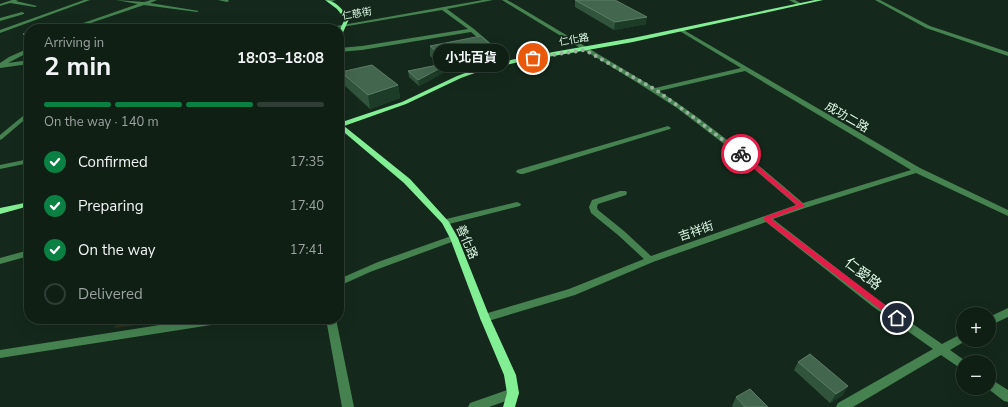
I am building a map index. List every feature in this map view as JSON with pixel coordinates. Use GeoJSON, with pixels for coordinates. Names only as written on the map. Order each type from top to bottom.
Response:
{"type":"FeatureCollection","features":[{"type":"Feature","properties":{"kind":"main road"},"geometry":{"type":"LineString","coordinates":[[330,0],[339,8],[347,19],[345,26]]}},
{"type":"Feature","properties":{"kind":"main road","name":"仁化路"},"geometry":{"type":"LineString","coordinates":[[344,123],[404,103],[464,75],[508,62],[585,50],[821,0]]}},
{"type":"Feature","properties":{"kind":"main road","name":"善化路"},"geometry":{"type":"LineString","coordinates":[[344,129],[408,181],[445,222],[454,238],[485,318],[510,375],[513,393],[509,407]]}},
{"type":"Feature","properties":{"kind":"main road"},"geometry":{"type":"LineString","coordinates":[[0,211],[24,205]]}},
{"type":"Feature","properties":{"kind":"street"},"geometry":{"type":"LineString","coordinates":[[0,5],[17,0]]}},
{"type":"Feature","properties":{"kind":"street"},"geometry":{"type":"LineString","coordinates":[[0,32],[88,0]]}},
{"type":"Feature","properties":{"kind":"street"},"geometry":{"type":"LineString","coordinates":[[118,0],[197,11]]}},
{"type":"Feature","properties":{"kind":"street"},"geometry":{"type":"LineString","coordinates":[[83,24],[155,0]]}},
{"type":"Feature","properties":{"kind":"street"},"geometry":{"type":"LineString","coordinates":[[220,0],[227,1]]}},
{"type":"Feature","properties":{"kind":"street","name":"仁慈街"},"geometry":{"type":"LineString","coordinates":[[345,26],[491,0]]}},
{"type":"Feature","properties":{"kind":"street"},"geometry":{"type":"LineString","coordinates":[[504,0],[529,13],[585,50],[656,90],[729,145],[802,206]]}},
{"type":"Feature","properties":{"kind":"street"},"geometry":{"type":"LineString","coordinates":[[791,0],[800,4]]}},
{"type":"Feature","properties":{"kind":"street"},"geometry":{"type":"LineString","coordinates":[[877,0],[928,27],[1008,54]]}},
{"type":"Feature","properties":{"kind":"street"},"geometry":{"type":"LineString","coordinates":[[11,2],[35,6]]}},
{"type":"Feature","properties":{"kind":"street"},"geometry":{"type":"LineString","coordinates":[[443,8],[472,30],[508,62]]}},
{"type":"Feature","properties":{"kind":"street"},"geometry":{"type":"LineString","coordinates":[[0,20],[22,13]]}},
{"type":"Feature","properties":{"kind":"street"},"geometry":{"type":"LineString","coordinates":[[344,50],[472,30]]}},
{"type":"Feature","properties":{"kind":"street","name":"成功二路"},"geometry":{"type":"LineString","coordinates":[[680,30],[917,170],[1008,213]]}},
{"type":"Feature","properties":{"kind":"street"},"geometry":{"type":"LineString","coordinates":[[1,65],[24,52]]}},
{"type":"Feature","properties":{"kind":"street"},"geometry":{"type":"LineString","coordinates":[[1,65],[24,63]]}},
{"type":"Feature","properties":{"kind":"street"},"geometry":{"type":"LineString","coordinates":[[656,90],[744,69]]}},
{"type":"Feature","properties":{"kind":"street"},"geometry":{"type":"LineString","coordinates":[[0,138],[24,117]]}},
{"type":"Feature","properties":{"kind":"street"},"geometry":{"type":"LineString","coordinates":[[520,172],[668,128]]}},
{"type":"Feature","properties":{"kind":"street"},"geometry":{"type":"LineString","coordinates":[[0,167],[24,162]]}},
{"type":"Feature","properties":{"kind":"street","name":"吉祥街"},"geometry":{"type":"LineString","coordinates":[[485,318],[572,292],[650,260],[766,218],[917,170]]}},
{"type":"Feature","properties":{"kind":"street"},"geometry":{"type":"LineString","coordinates":[[623,193],[595,202],[593,206],[594,211],[621,233],[650,260]]}},
{"type":"Feature","properties":{"kind":"street"},"geometry":{"type":"LineString","coordinates":[[445,222],[517,204]]}},
{"type":"Feature","properties":{"kind":"street","name":"仁愛路"},"geometry":{"type":"LineString","coordinates":[[766,218],[875,303],[956,360]]}},
{"type":"Feature","properties":{"kind":"street"},"geometry":{"type":"LineString","coordinates":[[344,281],[399,258],[454,238]]}},
{"type":"Feature","properties":{"kind":"street"},"geometry":{"type":"LineString","coordinates":[[0,261],[24,254]]}},
{"type":"Feature","properties":{"kind":"street"},"geometry":{"type":"LineString","coordinates":[[996,318],[1008,312]]}},
{"type":"Feature","properties":{"kind":"street"},"geometry":{"type":"LineString","coordinates":[[0,354],[192,324]]}},
{"type":"Feature","properties":{"kind":"street"},"geometry":{"type":"LineString","coordinates":[[332,324],[348,407]]}},
{"type":"Feature","properties":{"kind":"street"},"geometry":{"type":"LineString","coordinates":[[842,407],[956,341]]}},
{"type":"Feature","properties":{"kind":"street"},"geometry":{"type":"LineString","coordinates":[[996,389],[1008,397]]}},
{"type":"Feature","properties":{"kind":"street"},"geometry":{"type":"LineString","coordinates":[[474,407],[513,393]]}},
{"type":"Feature","properties":{"kind":"green space"},"geometry":{"type":"Polygon","coordinates":[[[117,324],[143,324],[114,328],[117,324]]]}},
{"type":"Feature","properties":{"kind":"building"},"geometry":{"type":"Polygon","coordinates":[[[575,0],[615,0],[647,17],[615,22],[575,0]]]}},
{"type":"Feature","properties":{"kind":"building"},"geometry":{"type":"Polygon","coordinates":[[[481,36],[493,47],[443,58],[430,46],[481,36]]]}},
{"type":"Feature","properties":{"kind":"building"},"geometry":{"type":"Polygon","coordinates":[[[443,64],[444,66],[418,80],[408,71],[443,64]]]}},
{"type":"Feature","properties":{"kind":"building"},"geometry":{"type":"Polygon","coordinates":[[[372,65],[398,85],[368,95],[344,75],[344,71],[372,65]]]}},
{"type":"Feature","properties":{"kind":"building"},"geometry":{"type":"Polygon","coordinates":[[[810,354],[848,386],[836,394],[798,362],[810,354]]]}},
{"type":"Feature","properties":{"kind":"building"},"geometry":{"type":"Polygon","coordinates":[[[750,389],[768,407],[745,407],[736,397],[750,389]]]}},
{"type":"Feature","properties":{"kind":"way so far"},"geometry":{"type":"LineString","coordinates":[[533,58],[585,50],[656,90],[741,154]]}},
{"type":"Feature","properties":{"kind":"place","name":"小北百貨"},"geometry":{"type":"Point","coordinates":[533,58]}},
{"type":"Feature","properties":{"kind":"route"},"geometry":{"type":"LineString","coordinates":[[741,154],[802,206],[766,218],[875,303],[897,318]]}}]}
